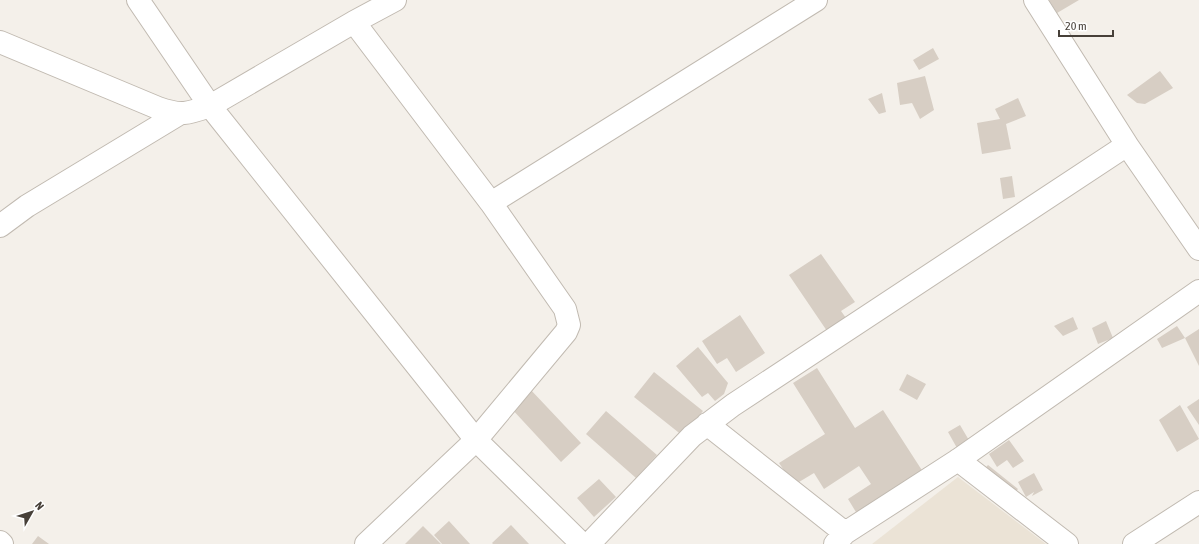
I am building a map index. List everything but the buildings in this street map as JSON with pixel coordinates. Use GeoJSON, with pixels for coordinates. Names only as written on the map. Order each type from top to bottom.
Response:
{"type":"FeatureCollection","features":[{"type":"Feature","properties":{"kind":"street"},"geometry":{"type":"LineString","coordinates":[[138,0],[210,106],[476,440],[582,544]]}},
{"type":"Feature","properties":{"kind":"street"},"geometry":{"type":"LineString","coordinates":[[0,42],[158,108],[178,114],[187,114],[210,106],[354,22],[395,0]]}},
{"type":"Feature","properties":{"kind":"street"},"geometry":{"type":"LineString","coordinates":[[491,203],[816,0]]}},
{"type":"Feature","properties":{"kind":"street"},"geometry":{"type":"LineString","coordinates":[[1035,0],[1127,145],[1199,249]]}},
{"type":"Feature","properties":{"kind":"street"},"geometry":{"type":"LineString","coordinates":[[354,22],[491,203],[565,309],[569,325],[566,332],[476,440],[366,544]]}},
{"type":"Feature","properties":{"kind":"street"},"geometry":{"type":"LineString","coordinates":[[0,226],[27,206],[178,114]]}},
{"type":"Feature","properties":{"kind":"street"},"geometry":{"type":"LineString","coordinates":[[589,544],[675,453],[707,424],[1127,145]]}},
{"type":"Feature","properties":{"kind":"street"},"geometry":{"type":"LineString","coordinates":[[707,424],[840,539],[958,460],[1199,291]]}},
{"type":"Feature","properties":{"kind":"street"},"geometry":{"type":"LineString","coordinates":[[958,460],[1067,544]]}},
{"type":"Feature","properties":{"kind":"street"},"geometry":{"type":"LineString","coordinates":[[1134,544],[1199,502]]}},
{"type":"Feature","properties":{"kind":"shaded area"},"geometry":{"type":"Polygon","coordinates":[[[958,477],[1046,544],[872,544],[958,477]]]}}]}
